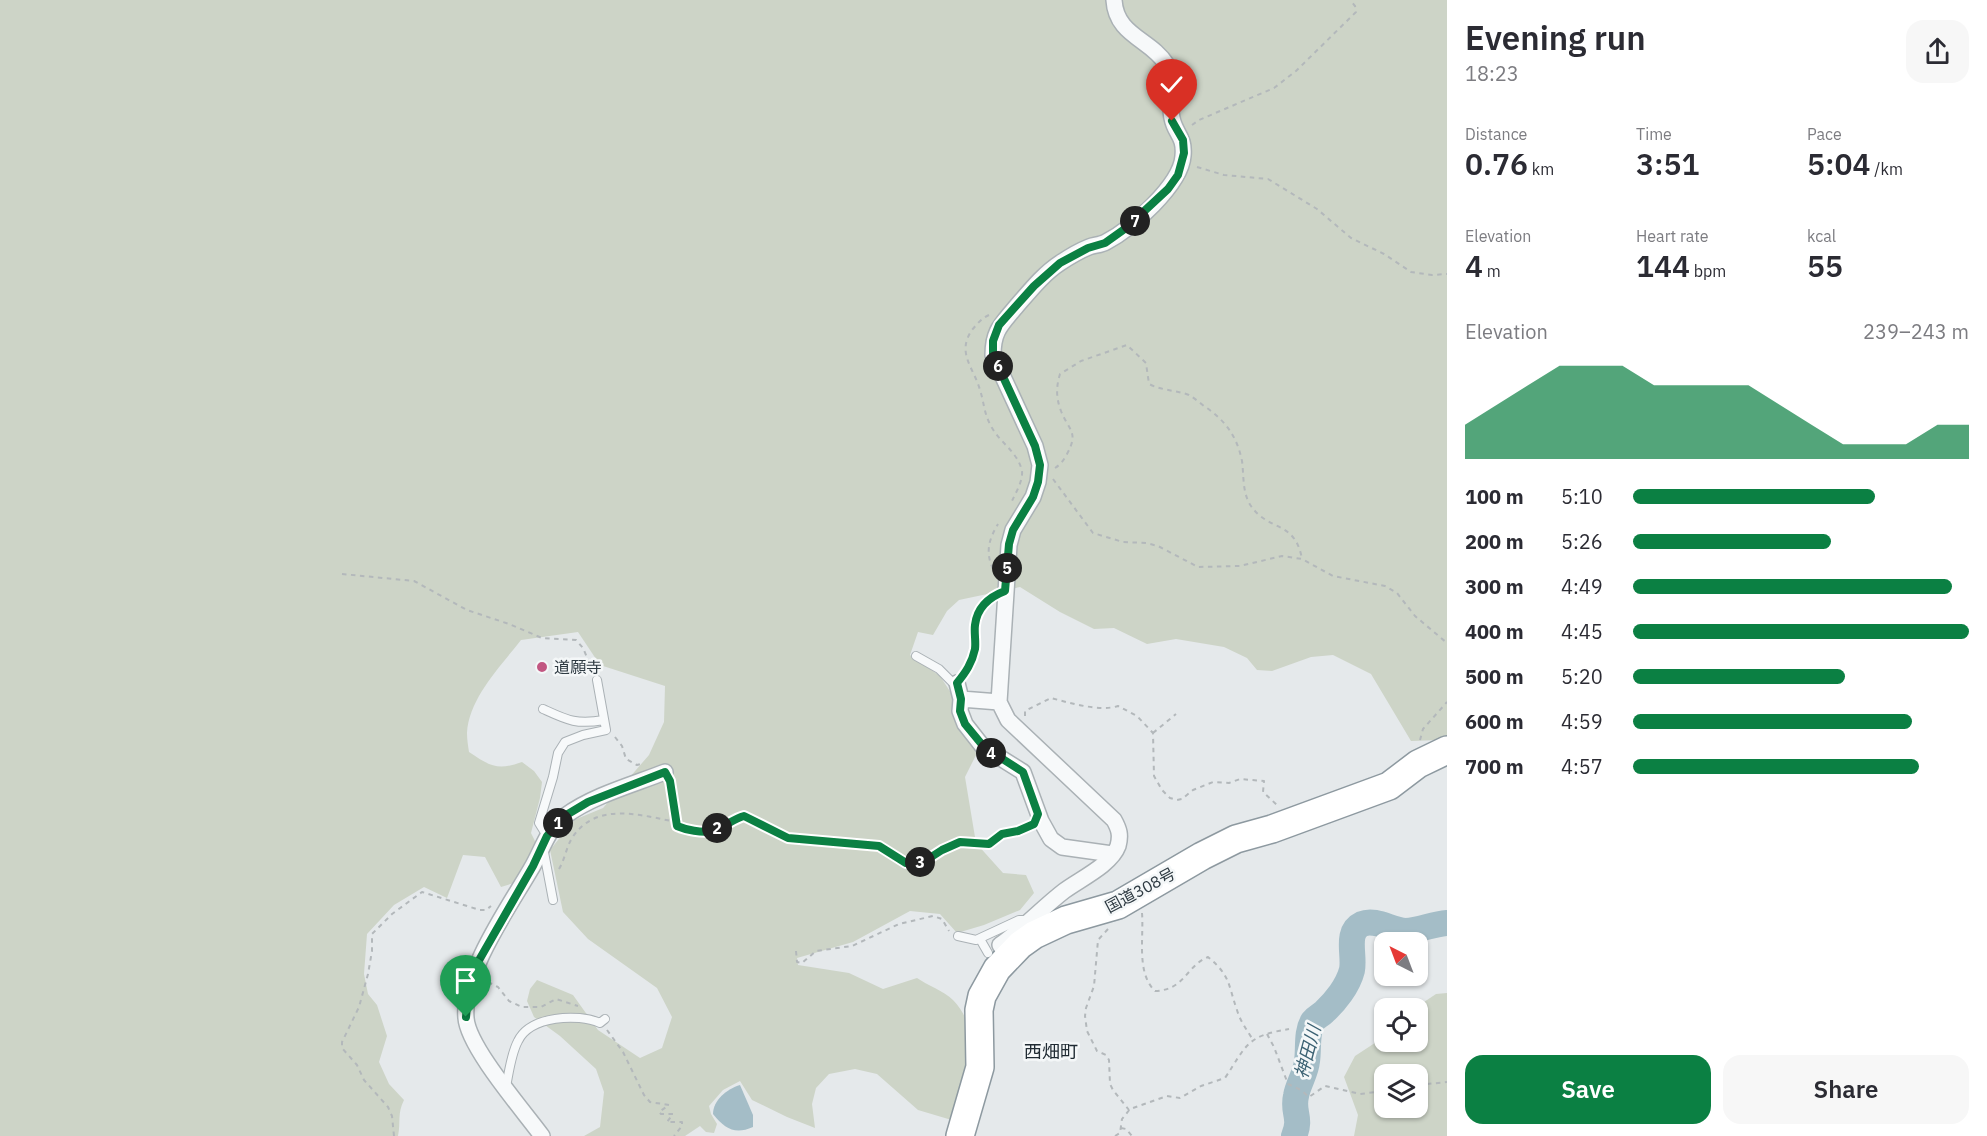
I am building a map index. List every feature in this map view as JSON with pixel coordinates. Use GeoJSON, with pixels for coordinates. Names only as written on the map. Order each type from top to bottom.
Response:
{"type":"FeatureCollection","features":[{"type":"Feature","properties":{"kind":"highway","name":"国道308号"},"geometry":{"type":"LineString","coordinates":[[960,1136],[980,1067],[983,1065],[979,1010],[997,955],[1020,945],[1050,927],[1118,905],[1236,839],[1389,786],[1418,764],[1447,750]]}},
{"type":"Feature","properties":{"kind":"street"},"geometry":{"type":"LineString","coordinates":[[997,955],[1000,945],[1064,892],[1100,867],[1117,848],[1120,831],[1114,820],[1008,720],[999,702],[1009,544],[1013,530],[1033,497],[1039,471],[1035,446],[993,355],[993,341],[999,325],[1034,286],[1060,263],[1088,248],[1105,243],[1126,228],[1168,189],[1178,175],[1182,163],[1183,140],[1172,121],[1170,102],[1172,79],[1168,66],[1156,52],[1123,27],[1114,0]]}},
{"type":"Feature","properties":{"kind":"street"},"geometry":{"type":"LineString","coordinates":[[957,683],[961,699],[960,711],[965,724],[994,755],[1023,772],[1038,814],[1051,839],[1062,847],[1112,854]]}},
{"type":"Feature","properties":{"kind":"street"},"geometry":{"type":"LineString","coordinates":[[961,699],[999,702]]}},
{"type":"Feature","properties":{"kind":"street"},"geometry":{"type":"LineString","coordinates":[[542,1136],[471,1038],[466,1017],[478,962],[545,841],[563,817],[588,802],[665,772]]}},
{"type":"Feature","properties":{"kind":"lane"},"geometry":{"type":"LineString","coordinates":[[916,656],[930,662],[952,682],[957,683],[968,670],[972,659],[975,648],[974,628],[980,609],[1005,588]]}},
{"type":"Feature","properties":{"kind":"lane"},"geometry":{"type":"LineString","coordinates":[[553,900],[545,841],[539,823],[558,753],[565,742],[606,730],[597,680]]}},
{"type":"Feature","properties":{"kind":"lane"},"geometry":{"type":"LineString","coordinates":[[543,709],[571,722],[604,720]]}},
{"type":"Feature","properties":{"kind":"lane"},"geometry":{"type":"LineString","coordinates":[[958,936],[976,940],[1019,920],[1032,920]]}},
{"type":"Feature","properties":{"kind":"lane"},"geometry":{"type":"LineString","coordinates":[[980,939],[997,955]]}},
{"type":"Feature","properties":{"kind":"lane"},"geometry":{"type":"LineString","coordinates":[[506,1087],[518,1040],[532,1026],[562,1017],[602,1021]]}},
{"type":"Feature","properties":{"kind":"path"},"geometry":{"type":"LineString","coordinates":[[1180,135],[1199,120],[1274,88],[1296,71],[1356,12],[1350,0]]}},
{"type":"Feature","properties":{"kind":"path"},"geometry":{"type":"LineString","coordinates":[[1182,163],[1224,175],[1268,179],[1317,209],[1351,238],[1384,254],[1411,272],[1432,275],[1447,274]]}},
{"type":"Feature","properties":{"kind":"path"},"geometry":{"type":"LineString","coordinates":[[1010,506],[1023,477],[1021,467],[1016,456],[991,427],[985,413],[980,389],[967,363],[966,349],[967,338],[978,323],[1011,302],[1020,302]]}},
{"type":"Feature","properties":{"kind":"path"},"geometry":{"type":"LineString","coordinates":[[1039,471],[1057,468],[1074,442],[1060,410],[1056,389],[1060,374],[1081,361],[1127,345],[1146,363],[1149,384],[1162,390],[1190,396],[1219,416],[1228,427],[1239,452],[1245,490],[1250,504],[1261,517],[1290,532],[1299,544],[1302,559]]}},
{"type":"Feature","properties":{"kind":"path"},"geometry":{"type":"LineString","coordinates":[[1039,471],[1048,474],[1056,481],[1093,533],[1123,542],[1158,546],[1198,567],[1240,566],[1282,555],[1302,559],[1333,576],[1385,586],[1397,593],[1415,616],[1447,643]]}},
{"type":"Feature","properties":{"kind":"path"},"geometry":{"type":"LineString","coordinates":[[1000,522],[990,541],[987,553],[997,578],[1005,588]]}},
{"type":"Feature","properties":{"kind":"path"},"geometry":{"type":"LineString","coordinates":[[342,574],[414,581],[467,610],[492,620],[509,624],[542,638],[576,640],[583,648],[597,680]]}},
{"type":"Feature","properties":{"kind":"path"},"geometry":{"type":"LineString","coordinates":[[1025,719],[1025,711],[1051,698],[1111,709],[1118,706],[1137,716],[1154,733],[1154,776],[1170,798],[1182,799],[1193,790],[1213,782],[1229,783],[1240,779],[1263,781],[1263,792],[1276,805],[1290,804],[1300,809],[1305,817]]}},
{"type":"Feature","properties":{"kind":"path"},"geometry":{"type":"LineString","coordinates":[[1418,764],[1423,729],[1447,702]]}},
{"type":"Feature","properties":{"kind":"path"},"geometry":{"type":"LineString","coordinates":[[1154,733],[1176,714]]}},
{"type":"Feature","properties":{"kind":"path"},"geometry":{"type":"LineString","coordinates":[[606,730],[614,735],[622,746],[626,759],[637,765],[658,764],[665,772],[670,781],[677,826],[685,830],[712,831],[735,818],[744,816],[788,838],[879,846],[906,863],[915,863],[925,861],[960,842],[989,844],[1002,834],[1018,831],[1034,824],[1038,814]]}},
{"type":"Feature","properties":{"kind":"path"},"geometry":{"type":"LineString","coordinates":[[551,887],[573,837],[594,818],[609,813],[627,813],[676,822]]}},
{"type":"Feature","properties":{"kind":"path"},"geometry":{"type":"LineString","coordinates":[[1150,888],[1144,899],[1142,912],[1144,971],[1151,987],[1155,991],[1163,991],[1174,986],[1181,982],[1191,969],[1208,957],[1219,966],[1228,979],[1240,1019],[1253,1040]]}},
{"type":"Feature","properties":{"kind":"path"},"geometry":{"type":"LineString","coordinates":[[394,1136],[392,1116],[388,1107],[364,1080],[357,1065],[342,1048],[342,1042],[359,1007],[368,974],[372,934],[392,914],[422,892],[480,910],[486,910],[496,900]]}},
{"type":"Feature","properties":{"kind":"path"},"geometry":{"type":"LineString","coordinates":[[796,951],[797,962],[802,963],[816,951],[852,946],[899,924],[933,916],[942,919],[951,934],[958,936]]}},
{"type":"Feature","properties":{"kind":"path"},"geometry":{"type":"LineString","coordinates":[[1111,926],[1098,940],[1094,986],[1085,1016],[1088,1031],[1097,1051],[1106,1055],[1108,1060],[1110,1084],[1129,1110]]}},
{"type":"Feature","properties":{"kind":"path"},"geometry":{"type":"LineString","coordinates":[[473,981],[485,981],[498,987],[509,1001],[522,1007],[541,1007],[556,999],[580,1007],[602,1021],[623,1052],[644,1095],[650,1102],[669,1106],[659,1112],[673,1114],[667,1122],[682,1122],[674,1136]]}},
{"type":"Feature","properties":{"kind":"path"},"geometry":{"type":"LineString","coordinates":[[1115,1136],[1120,1133],[1122,1119],[1129,1110],[1167,1096],[1180,1098],[1201,1086],[1224,1078],[1244,1047],[1253,1040],[1289,1029]]}},
{"type":"Feature","properties":{"kind":"path"},"geometry":{"type":"LineString","coordinates":[[1267,1034],[1288,1084],[1309,1097],[1325,1086],[1360,1094],[1374,1092]]}},
{"type":"Feature","properties":{"kind":"path"},"geometry":{"type":"LineString","coordinates":[[1428,1084],[1447,1082]]}},
{"type":"Feature","properties":{"kind":"path"},"geometry":{"type":"LineString","coordinates":[[1121,1128],[1126,1129],[1132,1136]]}},
{"type":"Feature","properties":{"kind":"shaded area"},"geometry":{"type":"Polygon","coordinates":[[[0,0],[1447,0],[1447,735],[1440,740],[1411,741],[1371,674],[1333,655],[1311,657],[1272,671],[1257,670],[1247,658],[1224,647],[1176,639],[1147,644],[1114,628],[1094,629],[1060,612],[1020,587],[959,600],[947,611],[933,635],[918,632],[910,655],[940,676],[953,696],[956,722],[977,753],[965,777],[976,843],[1003,873],[1026,875],[1034,893],[1020,910],[957,933],[940,914],[910,911],[853,942],[797,958],[798,965],[849,973],[883,989],[917,978],[953,1000],[963,1013],[969,1028],[971,1043],[967,1075],[955,1121],[918,1110],[877,1074],[855,1069],[829,1074],[816,1088],[812,1104],[815,1128],[752,1100],[740,1081],[723,1090],[709,1106],[717,1124],[714,1133],[706,1132],[700,1126],[685,1136],[584,1136],[600,1127],[604,1092],[596,1069],[560,1036],[534,1017],[527,1001],[530,989],[537,980],[573,995],[598,1030],[640,1058],[662,1048],[672,1017],[657,988],[588,939],[563,912],[550,850],[574,820],[603,808],[649,755],[664,722],[665,686],[600,665],[578,632],[521,640],[479,695],[469,720],[467,738],[469,752],[483,761],[494,766],[522,762],[534,771],[542,782],[531,833],[537,845],[517,882],[501,887],[485,857],[463,855],[447,898],[424,887],[394,905],[367,934],[364,974],[368,994],[377,1005],[387,1036],[379,1062],[389,1084],[404,1100],[398,1136],[0,1136],[0,0]]]}},
{"type":"Feature","properties":{"kind":"shaded area"},"geometry":{"type":"Polygon","coordinates":[[[1447,993],[1447,1136],[1354,1136],[1358,1115],[1344,1077],[1355,1056],[1374,1044],[1374,1052],[1428,1052],[1428,999],[1436,994],[1447,993]]]}},
{"type":"Feature","properties":{"kind":"water"},"geometry":{"type":"Polygon","coordinates":[[[740,1085],[753,1115],[753,1127],[736,1130],[726,1127],[713,1114],[715,1104],[722,1096],[730,1089],[740,1085]]]}},
{"type":"Feature","properties":{"kind":"waterway","name":"神田川"},"geometry":{"type":"LineString","coordinates":[[1294,1136],[1297,1124],[1295,1102],[1308,1056],[1311,1025],[1337,999],[1347,982],[1353,964],[1352,938],[1354,932],[1362,924],[1367,923],[1406,931],[1447,923]]}},
{"type":"Feature","properties":{"kind":"place","name":"道願寺"},"geometry":{"type":"Point","coordinates":[542,667]}},
{"type":"Feature","properties":{"kind":"district","name":"西畑町"},"geometry":{"type":"Point","coordinates":[1051,1052]}},
{"type":"Feature","properties":{"kind":"route"},"geometry":{"type":"LineString","coordinates":[[466,1017],[468,996],[478,962],[533,866],[547,836],[563,817],[588,802],[665,772],[670,781],[677,826],[685,830],[712,831],[735,818],[744,816],[788,838],[879,846],[906,863],[925,861],[960,842],[989,844],[1002,834],[1018,831],[1034,824],[1038,814],[1023,772],[994,755],[972,734],[960,711],[961,699],[957,683],[968,670],[972,659],[976,637],[974,628],[980,609],[996,594],[1005,591],[1009,544],[1013,530],[1033,497],[1040,465],[1035,446],[993,355],[993,341],[999,325],[1034,286],[1060,263],[1088,248],[1105,243],[1126,228],[1168,189],[1178,175],[1184,153],[1183,140],[1172,121]]}}]}
